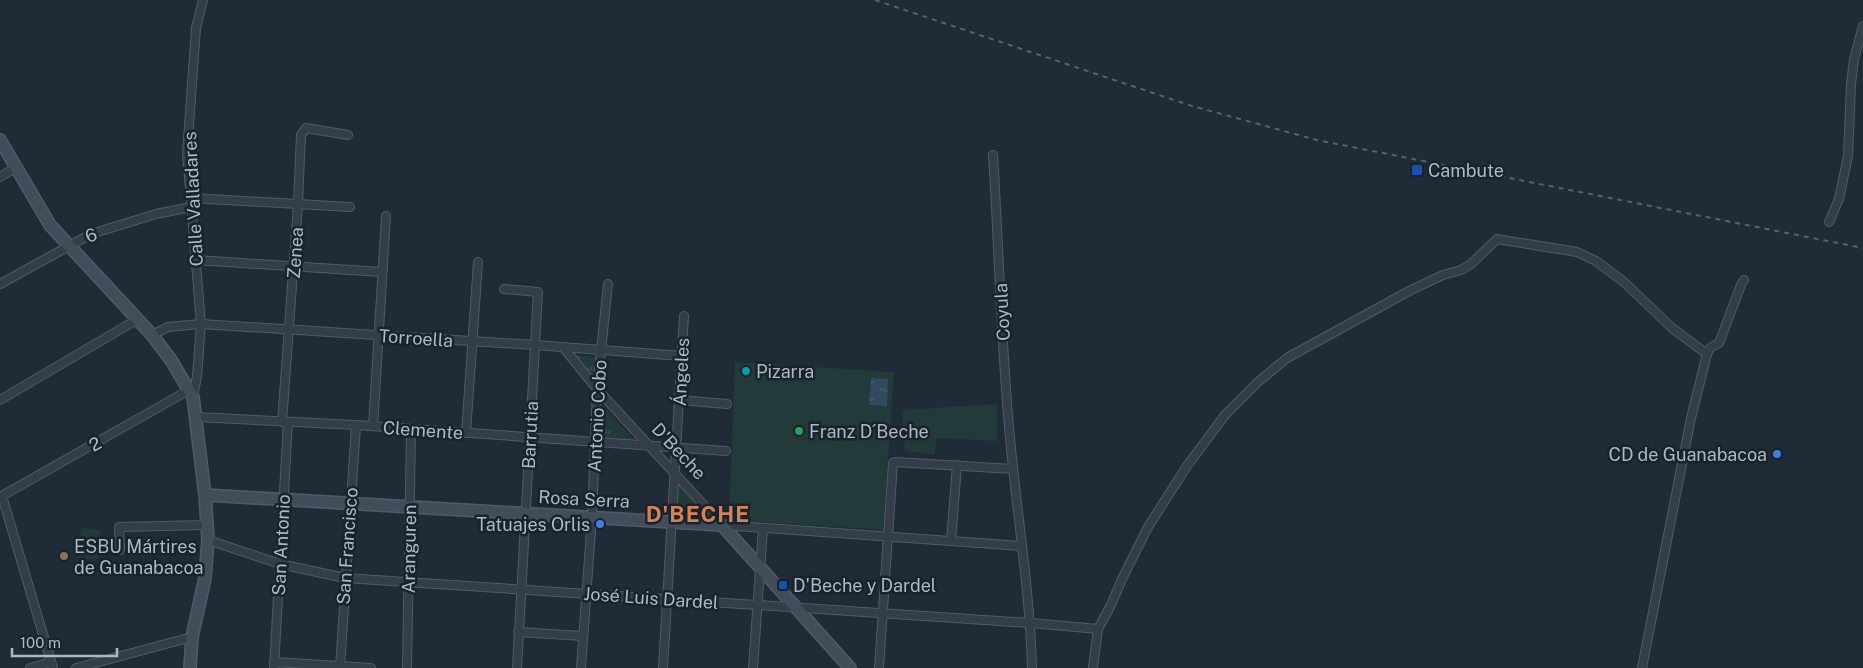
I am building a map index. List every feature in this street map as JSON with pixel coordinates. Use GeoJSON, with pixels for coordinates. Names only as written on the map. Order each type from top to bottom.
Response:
{"type":"FeatureCollection","features":[{"type":"Feature","properties":{"kind":"street","name":"Calle Valladares"},"geometry":{"type":"LineString","coordinates":[[191,394],[197,376],[201,324],[187,153],[196,28],[203,0]]}},
{"type":"Feature","properties":{"kind":"street"},"geometry":{"type":"LineString","coordinates":[[1829,222],[1839,200],[1848,156],[1852,68],[1863,26]]}},
{"type":"Feature","properties":{"kind":"street","name":"Zenea"},"geometry":{"type":"LineString","coordinates":[[285,422],[301,135],[306,128],[348,135]]}},
{"type":"Feature","properties":{"kind":"street"},"geometry":{"type":"LineString","coordinates":[[0,140],[50,225],[152,335],[171,360],[191,394],[196,417],[208,540],[205,578],[192,637],[190,668]]}},
{"type":"Feature","properties":{"kind":"street","name":"Coyula"},"geometry":{"type":"LineString","coordinates":[[994,155],[1006,393],[1021,546],[1031,622],[1032,668]]}},
{"type":"Feature","properties":{"kind":"street"},"geometry":{"type":"LineString","coordinates":[[0,177],[16,167]]}},
{"type":"Feature","properties":{"kind":"street"},"geometry":{"type":"LineString","coordinates":[[191,198],[350,207]]}},
{"type":"Feature","properties":{"kind":"street","name":"6"},"geometry":{"type":"LineString","coordinates":[[0,284],[91,234],[156,214],[191,207]]}},
{"type":"Feature","properties":{"kind":"street"},"geometry":{"type":"LineString","coordinates":[[373,426],[377,335],[386,216]]}},
{"type":"Feature","properties":{"kind":"street"},"geometry":{"type":"LineString","coordinates":[[1093,668],[1098,629],[1148,527],[1187,466],[1225,415],[1258,382],[1287,358],[1331,332],[1418,287],[1466,267],[1497,239],[1577,252],[1596,261],[1624,282],[1672,328],[1707,354]]}},
{"type":"Feature","properties":{"kind":"street"},"geometry":{"type":"LineString","coordinates":[[195,260],[382,272]]}},
{"type":"Feature","properties":{"kind":"street"},"geometry":{"type":"LineString","coordinates":[[466,433],[478,262]]}},
{"type":"Feature","properties":{"kind":"street"},"geometry":{"type":"LineString","coordinates":[[1642,668],[1691,418],[1707,354],[1710,348],[1719,343],[1744,280]]}},
{"type":"Feature","properties":{"kind":"street","name":"Antonio Cobo"},"geometry":{"type":"LineString","coordinates":[[581,668],[592,517],[597,389],[608,284]]}},
{"type":"Feature","properties":{"kind":"street","name":"Barrutia"},"geometry":{"type":"LineString","coordinates":[[504,289],[538,292],[517,668]]}},
{"type":"Feature","properties":{"kind":"street","name":"Ángeles"},"geometry":{"type":"LineString","coordinates":[[663,668],[684,316]]}},
{"type":"Feature","properties":{"kind":"street"},"geometry":{"type":"LineString","coordinates":[[0,400],[138,319]]}},
{"type":"Feature","properties":{"kind":"street","name":"Torroella"},"geometry":{"type":"LineString","coordinates":[[152,335],[168,327],[201,324],[682,356]]}},
{"type":"Feature","properties":{"kind":"street","name":"D'Beche"},"geometry":{"type":"LineString","coordinates":[[563,347],[597,389],[850,668]]}},
{"type":"Feature","properties":{"kind":"street","name":"2"},"geometry":{"type":"LineString","coordinates":[[1,496],[191,394]]}},
{"type":"Feature","properties":{"kind":"street"},"geometry":{"type":"LineString","coordinates":[[680,400],[727,404]]}},
{"type":"Feature","properties":{"kind":"street","name":"Clemente"},"geometry":{"type":"LineString","coordinates":[[196,417],[373,426],[726,451]]}},
{"type":"Feature","properties":{"kind":"street","name":"San Antonio"},"geometry":{"type":"LineString","coordinates":[[274,665],[284,500],[285,422]]}},
{"type":"Feature","properties":{"kind":"street","name":"San Francisco"},"geometry":{"type":"LineString","coordinates":[[340,667],[356,425]]}},
{"type":"Feature","properties":{"kind":"street","name":"Aranguren"},"geometry":{"type":"LineString","coordinates":[[407,668],[411,429]]}},
{"type":"Feature","properties":{"kind":"street"},"geometry":{"type":"LineString","coordinates":[[879,668],[893,463],[1013,468]]}},
{"type":"Feature","properties":{"kind":"street"},"geometry":{"type":"LineString","coordinates":[[951,541],[957,465]]}},
{"type":"Feature","properties":{"kind":"street","name":"Rosa Serra"},"geometry":{"type":"LineString","coordinates":[[205,495],[722,525],[1021,546]]}},
{"type":"Feature","properties":{"kind":"street"},"geometry":{"type":"LineString","coordinates":[[1,496],[52,665],[30,668]]}},
{"type":"Feature","properties":{"kind":"street"},"geometry":{"type":"LineString","coordinates":[[120,550],[119,526],[207,525]]}},
{"type":"Feature","properties":{"kind":"street"},"geometry":{"type":"LineString","coordinates":[[753,668],[762,528]]}},
{"type":"Feature","properties":{"kind":"street","name":"José Luis Dardel"},"geometry":{"type":"LineString","coordinates":[[208,540],[280,564],[345,578],[1031,622],[1098,629]]}},
{"type":"Feature","properties":{"kind":"street"},"geometry":{"type":"LineString","coordinates":[[518,632],[583,636]]}},
{"type":"Feature","properties":{"kind":"street"},"geometry":{"type":"LineString","coordinates":[[76,668],[192,637]]}},
{"type":"Feature","properties":{"kind":"street"},"geometry":{"type":"LineString","coordinates":[[274,665],[371,668]]}},
{"type":"Feature","properties":{"kind":"green space"},"geometry":{"type":"Polygon","coordinates":[[[570,355],[597,357],[596,384],[570,355]]]}},
{"type":"Feature","properties":{"kind":"green space","name":"Franz D´Beche"},"geometry":{"type":"Polygon","coordinates":[[[735,362],[894,372],[883,530],[729,520],[735,362]]]}},
{"type":"Feature","properties":{"kind":"green space"},"geometry":{"type":"Polygon","coordinates":[[[997,404],[997,441],[937,438],[934,455],[905,451],[902,410],[997,404]]]}},
{"type":"Feature","properties":{"kind":"green space"},"geometry":{"type":"Polygon","coordinates":[[[603,406],[634,440],[601,439],[603,406]]]}},
{"type":"Feature","properties":{"kind":"green space"},"geometry":{"type":"Polygon","coordinates":[[[677,482],[717,523],[674,520],[677,482]]]}},
{"type":"Feature","properties":{"kind":"green space"},"geometry":{"type":"Polygon","coordinates":[[[81,528],[100,530],[97,560],[78,558],[81,528]]]}},
{"type":"Feature","properties":{"kind":"water"},"geometry":{"type":"Polygon","coordinates":[[[871,378],[888,379],[887,406],[869,405],[871,378]]]}},
{"type":"Feature","properties":{"kind":"railway"},"geometry":{"type":"LineString","coordinates":[[875,0],[1192,106],[1317,140],[1863,248]]}},
{"type":"Feature","properties":{"kind":"place","name":"Cambute"},"geometry":{"type":"Point","coordinates":[1417,170]}},
{"type":"Feature","properties":{"kind":"place","name":"Pizarra"},"geometry":{"type":"Point","coordinates":[746,371]}},
{"type":"Feature","properties":{"kind":"place","name":"Franz D´Beche"},"geometry":{"type":"Point","coordinates":[799,431]}},
{"type":"Feature","properties":{"kind":"place","name":"CD de Guanabacoa"},"geometry":{"type":"Point","coordinates":[1777,454]}},
{"type":"Feature","properties":{"kind":"place","name":"Tatuajes Orlis"},"geometry":{"type":"Point","coordinates":[600,524]}},
{"type":"Feature","properties":{"kind":"place","name":"ESBU Mártires de Guanabacoa"},"geometry":{"type":"Point","coordinates":[64,556]}},
{"type":"Feature","properties":{"kind":"place","name":"D'Beche y Dardel"},"geometry":{"type":"Point","coordinates":[783,585]}},
{"type":"Feature","properties":{"kind":"district","name":"D'BECHE"},"geometry":{"type":"Point","coordinates":[698,514]}}]}
